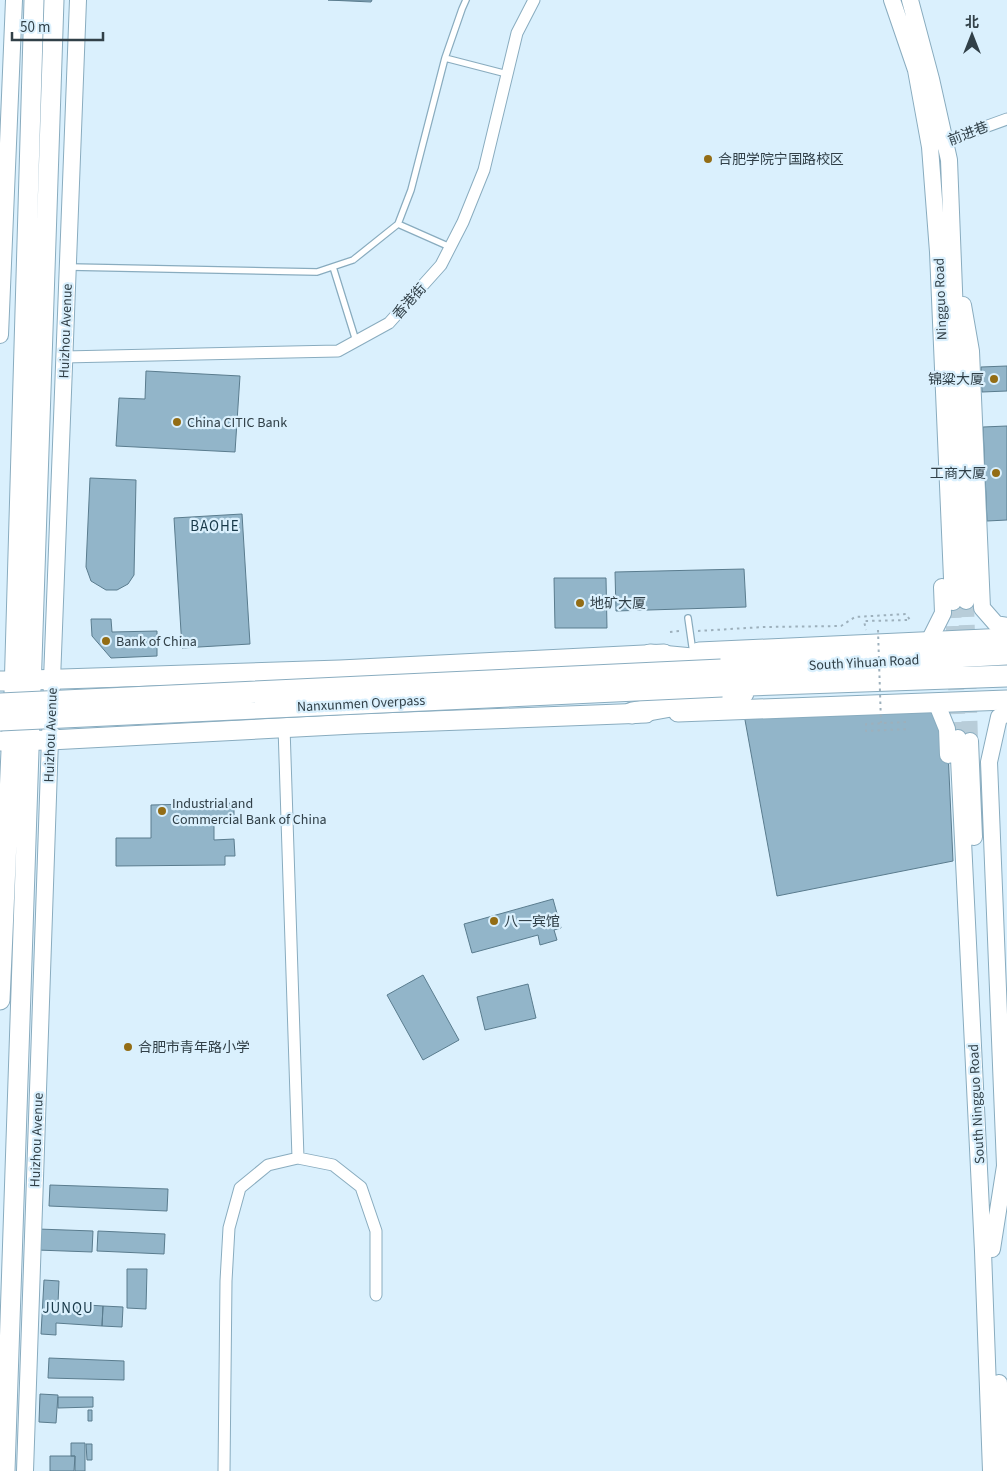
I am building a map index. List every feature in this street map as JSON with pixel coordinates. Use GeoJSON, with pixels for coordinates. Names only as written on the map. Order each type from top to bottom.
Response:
{"type":"FeatureCollection","features":[{"type":"Feature","properties":{"kind":"highway","name":"South Yihuan Road"},"geometry":{"type":"LineString","coordinates":[[722,678],[777,667],[1007,654]]}},
{"type":"Feature","properties":{"kind":"highway"},"geometry":{"type":"LineString","coordinates":[[650,655],[777,667]]}},
{"type":"Feature","properties":{"kind":"highway","name":"South Yihuan Road"},"geometry":{"type":"LineString","coordinates":[[722,678],[793,684],[1007,676]]}},
{"type":"Feature","properties":{"kind":"highway","name":"Nanxunmen Overpass"},"geometry":{"type":"LineString","coordinates":[[0,704],[722,678]]}},
{"type":"Feature","properties":{"kind":"highway","name":"Nanxunmen Overpass"},"geometry":{"type":"LineString","coordinates":[[0,720],[722,678]]}},
{"type":"Feature","properties":{"kind":"highway"},"geometry":{"type":"LineString","coordinates":[[632,714],[793,684]]}},
{"type":"Feature","properties":{"kind":"main road"},"geometry":{"type":"LineString","coordinates":[[0,335],[14,0]]}},
{"type":"Feature","properties":{"kind":"main road","name":"Huizhou Avenue"},"geometry":{"type":"LineString","coordinates":[[5,1471],[15,681],[34,0]]}},
{"type":"Feature","properties":{"kind":"main road","name":"Huizhou Avenue"},"geometry":{"type":"LineString","coordinates":[[15,681],[54,0]]}},
{"type":"Feature","properties":{"kind":"main road","name":"Huizhou Avenue"},"geometry":{"type":"LineString","coordinates":[[25,1471],[78,0]]}},
{"type":"Feature","properties":{"kind":"main road","name":"Ningguo Road"},"geometry":{"type":"LineString","coordinates":[[892,0],[916,70],[937,145]]}},
{"type":"Feature","properties":{"kind":"main road","name":"Ningguo Road"},"geometry":{"type":"LineString","coordinates":[[910,0],[931,79],[937,145],[945,252],[959,602]]}},
{"type":"Feature","properties":{"kind":"main road"},"geometry":{"type":"LineString","coordinates":[[945,252],[971,351],[982,608],[996,624],[1007,626]]}},
{"type":"Feature","properties":{"kind":"main road"},"geometry":{"type":"LineString","coordinates":[[929,641],[943,613],[932,328],[945,252]]}},
{"type":"Feature","properties":{"kind":"main road"},"geometry":{"type":"LineString","coordinates":[[15,681],[340,670],[1007,638]]}},
{"type":"Feature","properties":{"kind":"main road"},"geometry":{"type":"LineString","coordinates":[[14,741],[284,727],[1007,700]]}},
{"type":"Feature","properties":{"kind":"main road"},"geometry":{"type":"LineString","coordinates":[[936,702],[947,729],[967,1154],[988,1250]]}},
{"type":"Feature","properties":{"kind":"main road"},"geometry":{"type":"LineString","coordinates":[[988,1250],[1005,1166],[989,762],[999,718],[1007,714]]}},
{"type":"Feature","properties":{"kind":"main road","name":"South Ningguo Road"},"geometry":{"type":"LineString","coordinates":[[964,740],[988,1250],[1004,1471]]}},
{"type":"Feature","properties":{"kind":"main road","name":"Huizhou Avenue"},"geometry":{"type":"LineString","coordinates":[[0,1000],[14,741]]}},
{"type":"Feature","properties":{"kind":"main road","name":"South Ningguo Road"},"geometry":{"type":"LineString","coordinates":[[988,1250],[991,1471]]}},
{"type":"Feature","properties":{"kind":"street","name":"香港街"},"geometry":{"type":"LineString","coordinates":[[64,357],[338,351],[389,323],[441,265],[463,222],[484,170],[517,33],[534,0]]}},
{"type":"Feature","properties":{"kind":"street","name":"前进巷"},"geometry":{"type":"LineString","coordinates":[[937,145],[1007,118]]}},
{"type":"Feature","properties":{"kind":"street"},"geometry":{"type":"LineString","coordinates":[[284,727],[298,1158]]}},
{"type":"Feature","properties":{"kind":"street"},"geometry":{"type":"LineString","coordinates":[[224,1471],[226,1281],[229,1228],[240,1188],[268,1165],[298,1158],[333,1165],[362,1187],[376,1231],[376,1295]]}},
{"type":"Feature","properties":{"kind":"lane"},"geometry":{"type":"LineString","coordinates":[[68,267],[317,272],[353,260],[398,224],[410,190],[445,58],[466,0]]}},
{"type":"Feature","properties":{"kind":"lane"},"geometry":{"type":"LineString","coordinates":[[445,58],[507,74]]}},
{"type":"Feature","properties":{"kind":"lane"},"geometry":{"type":"LineString","coordinates":[[398,224],[450,247]]}},
{"type":"Feature","properties":{"kind":"lane"},"geometry":{"type":"LineString","coordinates":[[333,267],[356,341]]}},
{"type":"Feature","properties":{"kind":"lane"},"geometry":{"type":"LineString","coordinates":[[688,618],[693,653]]}},
{"type":"Feature","properties":{"kind":"path"},"geometry":{"type":"LineString","coordinates":[[713,630],[763,626],[841,626],[855,617],[906,614],[910,620],[864,622],[865,630],[878,630],[881,723]]}},
{"type":"Feature","properties":{"kind":"path"},"geometry":{"type":"LineString","coordinates":[[906,722],[866,724],[866,731],[910,729]]}},
{"type":"Feature","properties":{"kind":"building"},"geometry":{"type":"Polygon","coordinates":[[[328,0],[372,0],[371,2],[328,0]]]}},
{"type":"Feature","properties":{"kind":"building","name":"锦粱大厦"},"geometry":{"type":"Polygon","coordinates":[[[1007,366],[1007,391],[982,392],[981,367],[1007,366]]]}},
{"type":"Feature","properties":{"kind":"building","name":"China CITIC Bank"},"geometry":{"type":"Polygon","coordinates":[[[146,371],[240,376],[235,452],[116,446],[119,398],[145,399],[146,371]]]}},
{"type":"Feature","properties":{"kind":"building","name":"工商大厦"},"geometry":{"type":"Polygon","coordinates":[[[1007,426],[1007,520],[987,521],[983,427],[1007,426]]]}},
{"type":"Feature","properties":{"kind":"building"},"geometry":{"type":"Polygon","coordinates":[[[90,478],[136,480],[134,575],[128,584],[117,590],[106,590],[91,581],[86,567],[90,478]]]}},
{"type":"Feature","properties":{"kind":"building"},"geometry":{"type":"Polygon","coordinates":[[[242,514],[250,644],[182,648],[174,518],[242,514]]]}},
{"type":"Feature","properties":{"kind":"building"},"geometry":{"type":"Polygon","coordinates":[[[744,569],[746,607],[616,611],[615,572],[744,569]]]}},
{"type":"Feature","properties":{"kind":"building","name":"地矿大厦"},"geometry":{"type":"Polygon","coordinates":[[[554,578],[606,578],[607,628],[555,628],[554,578]]]}},
{"type":"Feature","properties":{"kind":"building"},"geometry":{"type":"Polygon","coordinates":[[[91,619],[111,619],[112,632],[157,631],[157,656],[111,658],[92,636],[91,619]]]}},
{"type":"Feature","properties":{"kind":"building"},"geometry":{"type":"Polygon","coordinates":[[[936,702],[947,729],[953,861],[777,896],[743,709],[936,702]]]}},
{"type":"Feature","properties":{"kind":"building"},"geometry":{"type":"Polygon","coordinates":[[[234,803],[234,824],[214,824],[214,840],[234,839],[235,856],[225,856],[225,865],[116,866],[116,838],[151,838],[151,805],[234,803]]]}},
{"type":"Feature","properties":{"kind":"building"},"geometry":{"type":"Polygon","coordinates":[[[553,899],[561,928],[554,930],[557,940],[540,945],[538,935],[472,953],[464,924],[553,899]]]}},
{"type":"Feature","properties":{"kind":"building"},"geometry":{"type":"Polygon","coordinates":[[[423,975],[459,1040],[423,1060],[387,995],[423,975]]]}},
{"type":"Feature","properties":{"kind":"building"},"geometry":{"type":"Polygon","coordinates":[[[528,984],[536,1018],[485,1030],[477,997],[528,984]]]}},
{"type":"Feature","properties":{"kind":"building"},"geometry":{"type":"Polygon","coordinates":[[[50,1185],[168,1189],[167,1211],[49,1206],[50,1185]]]}},
{"type":"Feature","properties":{"kind":"building"},"geometry":{"type":"Polygon","coordinates":[[[38,1229],[93,1231],[92,1252],[37,1250],[38,1229]]]}},
{"type":"Feature","properties":{"kind":"building"},"geometry":{"type":"Polygon","coordinates":[[[98,1231],[165,1234],[164,1254],[97,1251],[98,1231]]]}},
{"type":"Feature","properties":{"kind":"building"},"geometry":{"type":"Polygon","coordinates":[[[127,1269],[147,1269],[146,1309],[127,1308],[127,1269]]]}},
{"type":"Feature","properties":{"kind":"building"},"geometry":{"type":"Polygon","coordinates":[[[44,1280],[59,1281],[58,1303],[103,1306],[102,1326],[56,1323],[56,1335],[41,1334],[44,1280]]]}},
{"type":"Feature","properties":{"kind":"building"},"geometry":{"type":"Polygon","coordinates":[[[103,1306],[123,1307],[122,1327],[102,1326],[103,1306]]]}},
{"type":"Feature","properties":{"kind":"building"},"geometry":{"type":"Polygon","coordinates":[[[49,1358],[124,1361],[124,1380],[48,1378],[49,1358]]]}},
{"type":"Feature","properties":{"kind":"building"},"geometry":{"type":"Polygon","coordinates":[[[40,1394],[58,1395],[56,1423],[39,1422],[40,1394]]]}},
{"type":"Feature","properties":{"kind":"building"},"geometry":{"type":"Polygon","coordinates":[[[58,1397],[93,1397],[93,1407],[58,1408],[58,1397]]]}},
{"type":"Feature","properties":{"kind":"building"},"geometry":{"type":"Polygon","coordinates":[[[88,1410],[92,1410],[92,1421],[88,1421],[88,1410]]]}},
{"type":"Feature","properties":{"kind":"building"},"geometry":{"type":"Polygon","coordinates":[[[71,1443],[85,1443],[85,1471],[75,1471],[75,1456],[71,1456],[71,1443]]]}},
{"type":"Feature","properties":{"kind":"building"},"geometry":{"type":"Polygon","coordinates":[[[86,1444],[92,1444],[92,1460],[87,1460],[86,1444]]]}},
{"type":"Feature","properties":{"kind":"building"},"geometry":{"type":"Polygon","coordinates":[[[50,1456],[75,1456],[74,1471],[50,1471],[50,1456]]]}},
{"type":"Feature","properties":{"kind":"tunnel"},"geometry":{"type":"LineString","coordinates":[[966,601],[970,741]]}},
{"type":"Feature","properties":{"kind":"tunnel"},"geometry":{"type":"LineString","coordinates":[[953,602],[958,738]]}},
{"type":"Feature","properties":{"kind":"place","name":"合肥学院宁国路校区"},"geometry":{"type":"Point","coordinates":[708,159]}},
{"type":"Feature","properties":{"kind":"place","name":"锦粱大厦"},"geometry":{"type":"Point","coordinates":[994,379]}},
{"type":"Feature","properties":{"kind":"place","name":"China CITIC Bank"},"geometry":{"type":"Point","coordinates":[177,422]}},
{"type":"Feature","properties":{"kind":"place","name":"工商大厦"},"geometry":{"type":"Point","coordinates":[996,473]}},
{"type":"Feature","properties":{"kind":"place","name":"地矿大厦"},"geometry":{"type":"Point","coordinates":[580,603]}},
{"type":"Feature","properties":{"kind":"place","name":"Bank of China"},"geometry":{"type":"Point","coordinates":[106,641]}},
{"type":"Feature","properties":{"kind":"place","name":"Industrial and Commercial Bank of China"},"geometry":{"type":"Point","coordinates":[162,811]}},
{"type":"Feature","properties":{"kind":"place","name":"八一宾馆"},"geometry":{"type":"Point","coordinates":[494,921]}},
{"type":"Feature","properties":{"kind":"place","name":"合肥市青年路小学"},"geometry":{"type":"Point","coordinates":[128,1047]}},
{"type":"Feature","properties":{"kind":"district","name":"BAOHE"},"geometry":{"type":"Point","coordinates":[215,526]}},
{"type":"Feature","properties":{"kind":"district","name":"JUNQU"},"geometry":{"type":"Point","coordinates":[68,1308]}}]}
